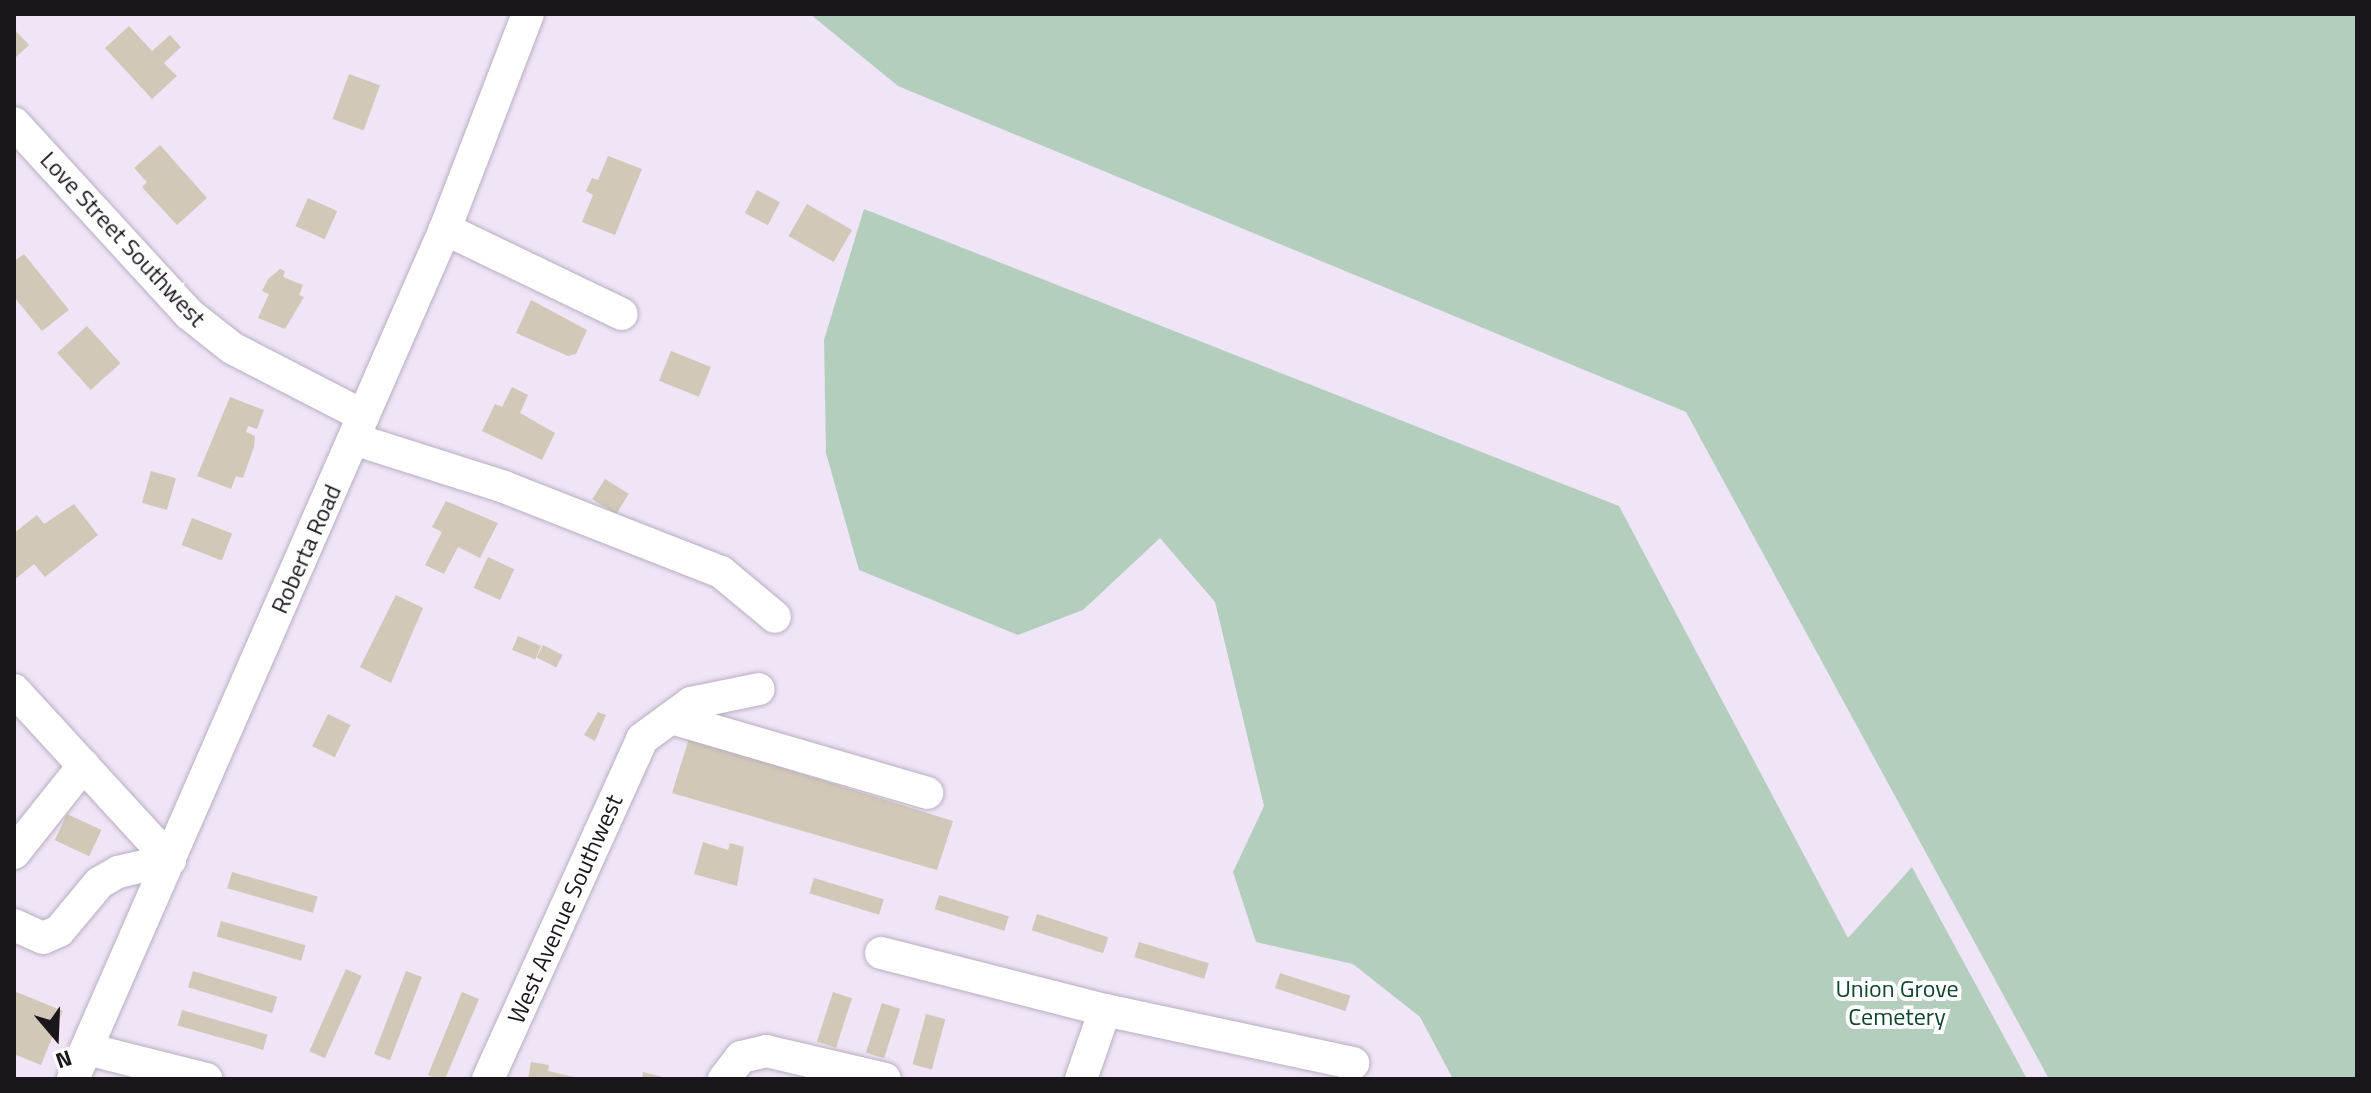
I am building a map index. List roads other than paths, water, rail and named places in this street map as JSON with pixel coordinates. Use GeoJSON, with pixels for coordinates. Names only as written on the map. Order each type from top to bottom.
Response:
{"type":"FeatureCollection","features":[{"type":"Feature","properties":{"kind":"street","name":"Roberta Road"},"geometry":{"type":"LineString","coordinates":[[73,1079],[445,229],[528,14]]}},
{"type":"Feature","properties":{"kind":"street","name":"Love Street Southwest"},"geometry":{"type":"LineString","coordinates":[[14,123],[189,314],[232,348],[359,427],[721,572],[775,617]]}},
{"type":"Feature","properties":{"kind":"street"},"geometry":{"type":"LineString","coordinates":[[445,229],[622,314]]}},
{"type":"Feature","properties":{"kind":"street"},"geometry":{"type":"LineString","coordinates":[[671,718],[691,703],[759,689]]}},
{"type":"Feature","properties":{"kind":"street"},"geometry":{"type":"LineString","coordinates":[[14,690],[170,860],[118,872],[99,883],[51,935],[43,938],[14,925]]}},
{"type":"Feature","properties":{"kind":"street"},"geometry":{"type":"LineString","coordinates":[[671,718],[927,793]]}},
{"type":"Feature","properties":{"kind":"street","name":"West Avenue Southwest"},"geometry":{"type":"LineString","coordinates":[[488,1079],[642,739],[671,718]]}},
{"type":"Feature","properties":{"kind":"street"},"geometry":{"type":"LineString","coordinates":[[14,853],[84,765]]}},
{"type":"Feature","properties":{"kind":"street"},"geometry":{"type":"LineString","coordinates":[[881,953],[1105,1010],[1353,1063]]}},
{"type":"Feature","properties":{"kind":"street"},"geometry":{"type":"LineString","coordinates":[[1081,1079],[1105,1010]]}},
{"type":"Feature","properties":{"kind":"street"},"geometry":{"type":"LineString","coordinates":[[87,1049],[206,1079]]}},
{"type":"Feature","properties":{"kind":"street"},"geometry":{"type":"LineString","coordinates":[[724,1079],[741,1057],[766,1051],[885,1079]]}},
{"type":"Feature","properties":{"kind":"park label","name":"Union Grove Cemetery"},"geometry":{"type":"Point","coordinates":[1897,1003]}}]}
